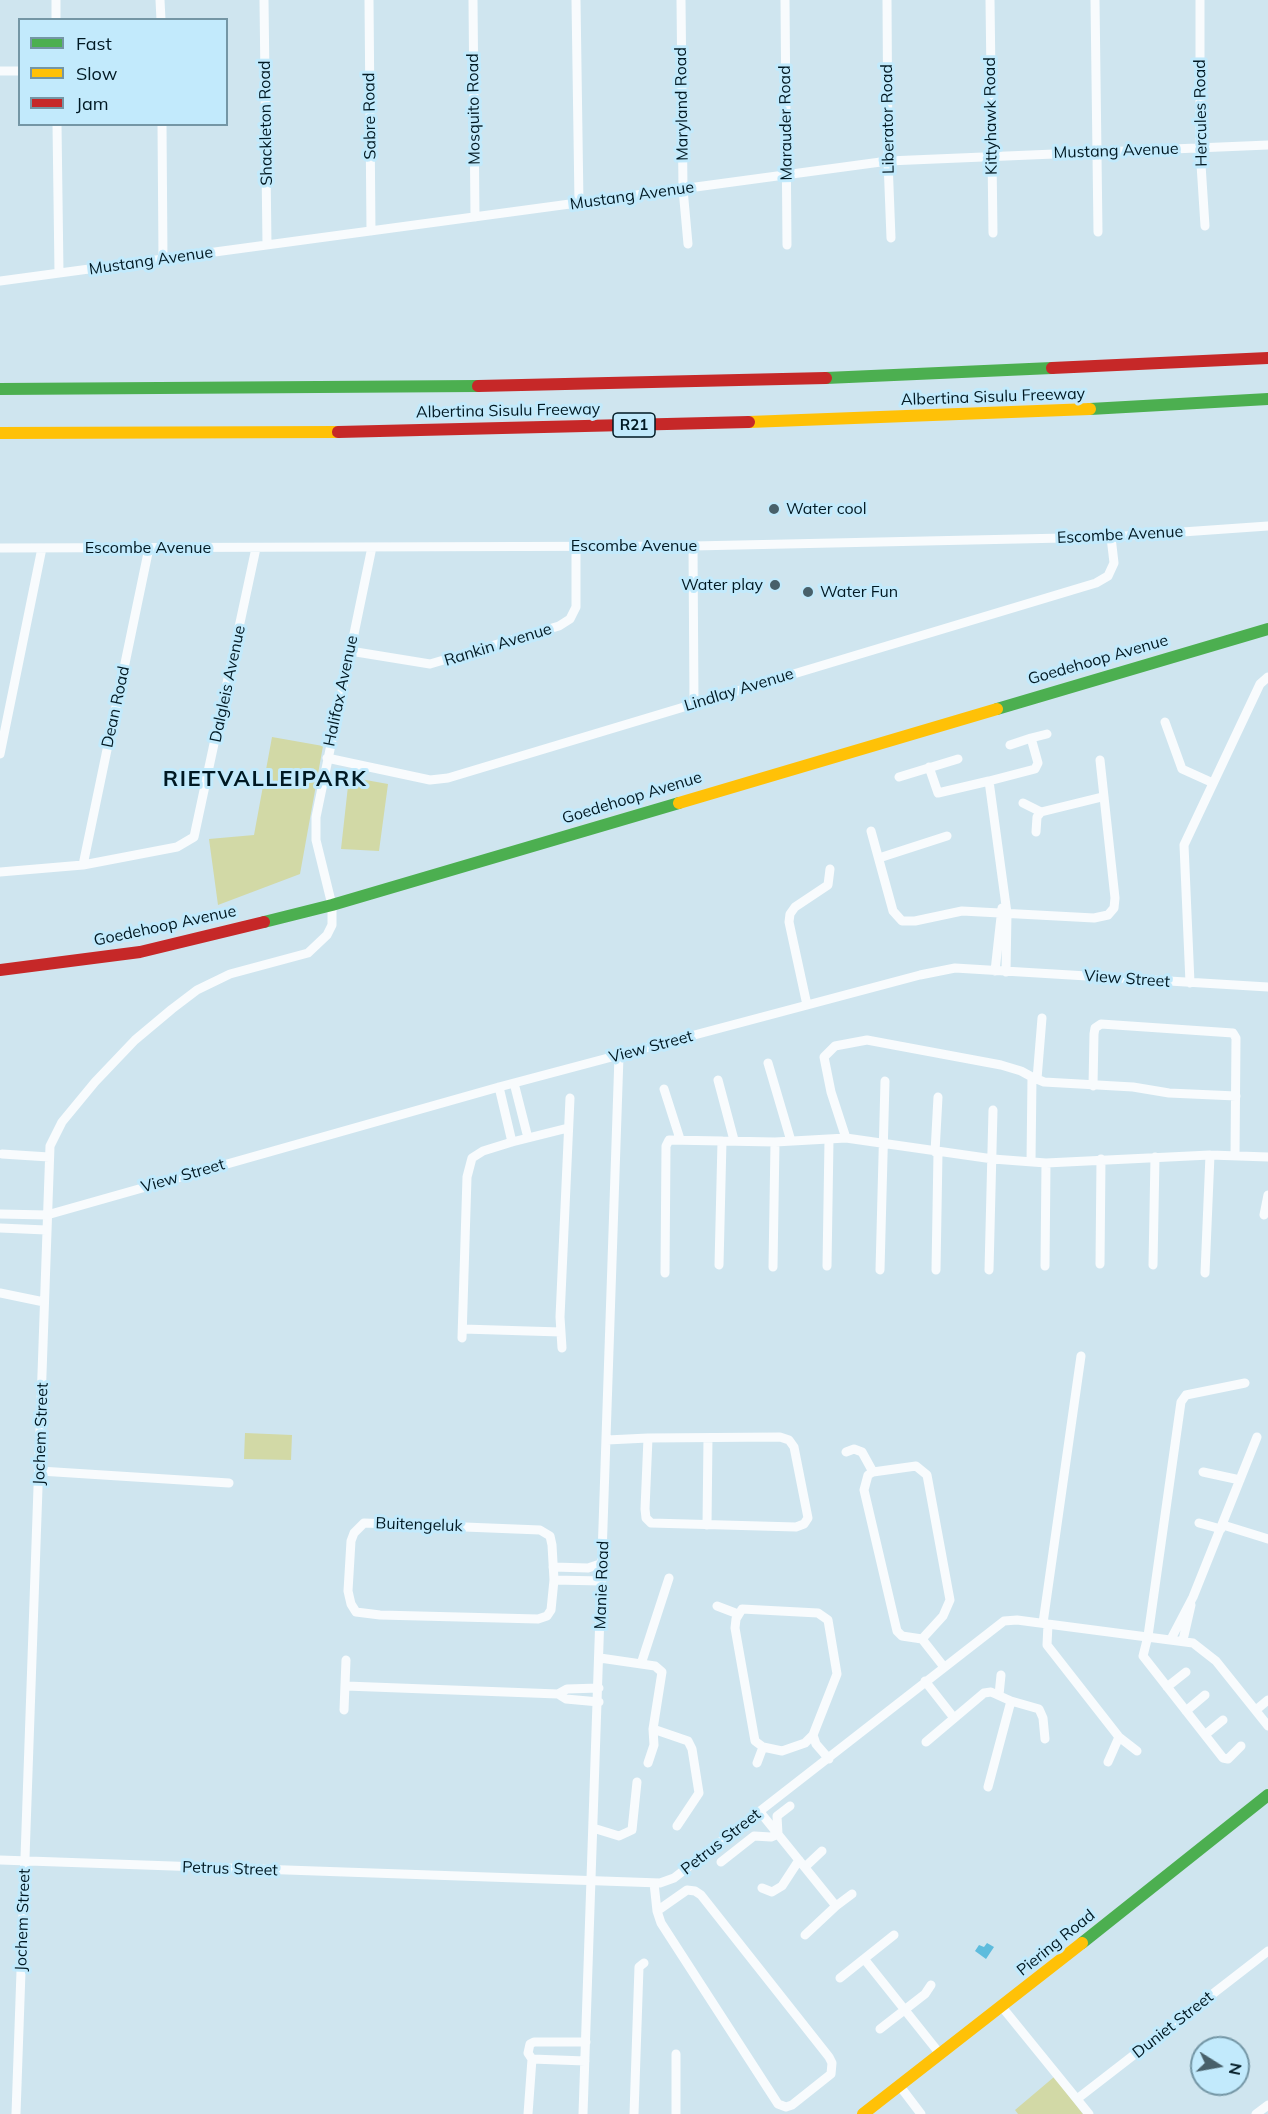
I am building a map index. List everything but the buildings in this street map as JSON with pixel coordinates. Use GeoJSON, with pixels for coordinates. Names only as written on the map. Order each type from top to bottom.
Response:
{"type":"FeatureCollection","features":[{"type":"Feature","properties":{"kind":"main road","name":"Albertina Sisulu Freeway"},"geometry":{"type":"LineString","coordinates":[[0,389],[426,387],[764,381],[1268,358]]}},
{"type":"Feature","properties":{"kind":"main road","name":"Albertina Sisulu Freeway"},"geometry":{"type":"LineString","coordinates":[[0,433],[240,434],[766,422],[980,415],[1268,399]]}},
{"type":"Feature","properties":{"kind":"main road","name":"Goedehoop Avenue"},"geometry":{"type":"LineString","coordinates":[[0,970],[140,951],[332,905],[1268,629]]}},
{"type":"Feature","properties":{"kind":"main road","name":"Piering Road"},"geometry":{"type":"LineString","coordinates":[[863,2114],[1002,2007],[1268,1795]]}},
{"type":"Feature","properties":{"kind":"street"},"geometry":{"type":"LineString","coordinates":[[56,0],[56,18]]}},
{"type":"Feature","properties":{"kind":"street"},"geometry":{"type":"LineString","coordinates":[[160,0],[161,18]]}},
{"type":"Feature","properties":{"kind":"street","name":"Shackleton Road"},"geometry":{"type":"LineString","coordinates":[[264,0],[267,245]]}},
{"type":"Feature","properties":{"kind":"street","name":"Sabre Road"},"geometry":{"type":"LineString","coordinates":[[369,0],[371,231]]}},
{"type":"Feature","properties":{"kind":"street","name":"Mosquito Road"},"geometry":{"type":"LineString","coordinates":[[472,0],[475,217]]}},
{"type":"Feature","properties":{"kind":"street"},"geometry":{"type":"LineString","coordinates":[[576,0],[579,203]]}},
{"type":"Feature","properties":{"kind":"street","name":"Maryland Road"},"geometry":{"type":"LineString","coordinates":[[681,0],[683,189],[688,244]]}},
{"type":"Feature","properties":{"kind":"street","name":"Marauder Road"},"geometry":{"type":"LineString","coordinates":[[785,0],[787,245]]}},
{"type":"Feature","properties":{"kind":"street","name":"Liberator Road"},"geometry":{"type":"LineString","coordinates":[[887,0],[891,238]]}},
{"type":"Feature","properties":{"kind":"street","name":"Kittyhawk Road"},"geometry":{"type":"LineString","coordinates":[[990,0],[993,233]]}},
{"type":"Feature","properties":{"kind":"street"},"geometry":{"type":"LineString","coordinates":[[1095,0],[1098,232]]}},
{"type":"Feature","properties":{"kind":"street","name":"Hercules Road"},"geometry":{"type":"LineString","coordinates":[[1200,0],[1200,149],[1205,226]]}},
{"type":"Feature","properties":{"kind":"street"},"geometry":{"type":"LineString","coordinates":[[0,71],[18,71]]}},
{"type":"Feature","properties":{"kind":"street"},"geometry":{"type":"LineString","coordinates":[[57,126],[59,273]]}},
{"type":"Feature","properties":{"kind":"street"},"geometry":{"type":"LineString","coordinates":[[162,126],[164,259]]}},
{"type":"Feature","properties":{"kind":"street","name":"Mustang Avenue"},"geometry":{"type":"LineString","coordinates":[[0,281],[888,162],[992,155],[1268,145]]}},
{"type":"Feature","properties":{"kind":"street","name":"Escombe Avenue"},"geometry":{"type":"LineString","coordinates":[[0,548],[693,546],[1111,537],[1268,526]]}},
{"type":"Feature","properties":{"kind":"street","name":"Lindlay Avenue"},"geometry":{"type":"LineString","coordinates":[[327,758],[437,780],[1096,583],[1108,576],[1114,563],[1111,537]]}},
{"type":"Feature","properties":{"kind":"street"},"geometry":{"type":"LineString","coordinates":[[693,546],[694,704]]}},
{"type":"Feature","properties":{"kind":"street","name":"Rankin Avenue"},"geometry":{"type":"LineString","coordinates":[[350,651],[414,663],[435,663],[559,627],[570,619],[576,607],[576,547]]}},
{"type":"Feature","properties":{"kind":"street"},"geometry":{"type":"LineString","coordinates":[[0,754],[42,548]]}},
{"type":"Feature","properties":{"kind":"street","name":"Dean Road"},"geometry":{"type":"LineString","coordinates":[[83,865],[149,548]]}},
{"type":"Feature","properties":{"kind":"street","name":"Dalgleis Avenue"},"geometry":{"type":"LineString","coordinates":[[0,872],[83,865],[177,847],[194,837],[256,548]]}},
{"type":"Feature","properties":{"kind":"street","name":"Halifax Avenue"},"geometry":{"type":"LineString","coordinates":[[332,905],[315,833],[318,799],[372,548]]}},
{"type":"Feature","properties":{"kind":"street"},"geometry":{"type":"LineString","coordinates":[[1190,983],[1184,845],[1260,684],[1268,677]]}},
{"type":"Feature","properties":{"kind":"street"},"geometry":{"type":"LineString","coordinates":[[1165,722],[1182,769],[1213,783]]}},
{"type":"Feature","properties":{"kind":"street"},"geometry":{"type":"LineString","coordinates":[[1010,745],[1047,734]]}},
{"type":"Feature","properties":{"kind":"street"},"geometry":{"type":"LineString","coordinates":[[928,767],[938,793],[1035,770],[1038,763],[1031,738]]}},
{"type":"Feature","properties":{"kind":"street"},"geometry":{"type":"LineString","coordinates":[[899,777],[958,759]]}},
{"type":"Feature","properties":{"kind":"street"},"geometry":{"type":"LineString","coordinates":[[871,831],[893,911],[902,921],[915,921],[954,912],[1004,909],[1094,918],[1108,915],[1114,908],[1115,898],[1102,796],[1100,760]]}},
{"type":"Feature","properties":{"kind":"street"},"geometry":{"type":"LineString","coordinates":[[989,781],[1004,909],[1006,972]]}},
{"type":"Feature","properties":{"kind":"street"},"geometry":{"type":"LineString","coordinates":[[1036,831],[1037,817],[1041,812],[1102,796]]}},
{"type":"Feature","properties":{"kind":"street"},"geometry":{"type":"LineString","coordinates":[[1023,803],[1041,812]]}},
{"type":"Feature","properties":{"kind":"street"},"geometry":{"type":"LineString","coordinates":[[879,858],[947,836]]}},
{"type":"Feature","properties":{"kind":"street"},"geometry":{"type":"LineString","coordinates":[[807,1005],[789,922],[790,914],[795,907],[828,885],[830,869]]}},
{"type":"Feature","properties":{"kind":"street","name":"Jochem Street"},"geometry":{"type":"LineString","coordinates":[[16,2114],[40,1471],[46,1230],[49,1157],[54,1135],[95,1082],[135,1040],[197,990],[243,969],[303,956],[313,951],[330,929],[332,905]]}},
{"type":"Feature","properties":{"kind":"street"},"geometry":{"type":"LineString","coordinates":[[995,971],[1004,909]]}},
{"type":"Feature","properties":{"kind":"street","name":"View Street"},"geometry":{"type":"LineString","coordinates":[[0,1214],[47,1215],[499,1087],[920,975],[955,969],[1268,987]]}},
{"type":"Feature","properties":{"kind":"street"},"geometry":{"type":"LineString","coordinates":[[1031,1162],[1035,1078],[1042,1018]]}},
{"type":"Feature","properties":{"kind":"street"},"geometry":{"type":"LineString","coordinates":[[1093,1086],[1094,1034],[1095,1028],[1101,1024],[1228,1031],[1236,1038],[1235,1156]]}},
{"type":"Feature","properties":{"kind":"street"},"geometry":{"type":"LineString","coordinates":[[846,1138],[824,1064],[826,1053],[835,1046],[867,1040],[1001,1065],[1044,1082],[1142,1088],[1169,1094],[1236,1096]]}},
{"type":"Feature","properties":{"kind":"street","name":"Manie Road"},"geometry":{"type":"LineString","coordinates":[[583,2114],[619,1056]]}},
{"type":"Feature","properties":{"kind":"street"},"geometry":{"type":"LineString","coordinates":[[768,1063],[791,1141]]}},
{"type":"Feature","properties":{"kind":"street"},"geometry":{"type":"LineString","coordinates":[[718,1080],[734,1140]]}},
{"type":"Feature","properties":{"kind":"street"},"geometry":{"type":"LineString","coordinates":[[880,1270],[885,1082]]}},
{"type":"Feature","properties":{"kind":"street"},"geometry":{"type":"LineString","coordinates":[[514,1083],[528,1138]]}},
{"type":"Feature","properties":{"kind":"street"},"geometry":{"type":"LineString","coordinates":[[499,1087],[512,1142]]}},
{"type":"Feature","properties":{"kind":"street"},"geometry":{"type":"LineString","coordinates":[[664,1089],[680,1139]]}},
{"type":"Feature","properties":{"kind":"street"},"geometry":{"type":"LineString","coordinates":[[936,1270],[938,1097]]}},
{"type":"Feature","properties":{"kind":"street"},"geometry":{"type":"LineString","coordinates":[[562,1348],[570,1098]]}},
{"type":"Feature","properties":{"kind":"street"},"geometry":{"type":"LineString","coordinates":[[989,1270],[993,1110]]}},
{"type":"Feature","properties":{"kind":"street"},"geometry":{"type":"LineString","coordinates":[[561,1332],[462,1334],[468,1166],[472,1158],[483,1151],[568,1128]]}},
{"type":"Feature","properties":{"kind":"street"},"geometry":{"type":"LineString","coordinates":[[665,1273],[666,1146],[669,1140],[775,1142],[846,1138],[937,1152],[1046,1163],[1210,1155],[1268,1157]]}},
{"type":"Feature","properties":{"kind":"street"},"geometry":{"type":"LineString","coordinates":[[827,1266],[829,1140]]}},
{"type":"Feature","properties":{"kind":"street"},"geometry":{"type":"LineString","coordinates":[[719,1265],[722,1141]]}},
{"type":"Feature","properties":{"kind":"street"},"geometry":{"type":"LineString","coordinates":[[773,1267],[775,1142]]}},
{"type":"Feature","properties":{"kind":"street"},"geometry":{"type":"LineString","coordinates":[[2,1154],[49,1157]]}},
{"type":"Feature","properties":{"kind":"street"},"geometry":{"type":"LineString","coordinates":[[1205,1273],[1210,1155]]}},
{"type":"Feature","properties":{"kind":"street"},"geometry":{"type":"LineString","coordinates":[[1153,1265],[1155,1157]]}},
{"type":"Feature","properties":{"kind":"street"},"geometry":{"type":"LineString","coordinates":[[1100,1264],[1101,1160]]}},
{"type":"Feature","properties":{"kind":"street"},"geometry":{"type":"LineString","coordinates":[[1045,1266],[1046,1163]]}},
{"type":"Feature","properties":{"kind":"street"},"geometry":{"type":"LineString","coordinates":[[1264,1215],[1268,1195]]}},
{"type":"Feature","properties":{"kind":"street"},"geometry":{"type":"LineString","coordinates":[[0,1228],[46,1230]]}},
{"type":"Feature","properties":{"kind":"street"},"geometry":{"type":"LineString","coordinates":[[0,1293],[44,1302]]}},
{"type":"Feature","properties":{"kind":"street"},"geometry":{"type":"LineString","coordinates":[[1081,1356],[1045,1624],[1047,1646],[1119,1737],[1137,1751]]}},
{"type":"Feature","properties":{"kind":"street"},"geometry":{"type":"LineString","coordinates":[[1242,1746],[1225,1759],[1143,1657],[1148,1636],[1181,1402],[1186,1395],[1245,1383]]}},
{"type":"Feature","properties":{"kind":"street"},"geometry":{"type":"LineString","coordinates":[[607,1440],[648,1438],[780,1437],[789,1440],[794,1447],[808,1518],[804,1524],[796,1527],[655,1524],[646,1518],[648,1438]]}},
{"type":"Feature","properties":{"kind":"street"},"geometry":{"type":"LineString","coordinates":[[1171,1639],[1193,1597],[1257,1437]]}},
{"type":"Feature","properties":{"kind":"street"},"geometry":{"type":"LineString","coordinates":[[707,1525],[708,1438]]}},
{"type":"Feature","properties":{"kind":"street"},"geometry":{"type":"LineString","coordinates":[[846,1452],[854,1449],[862,1452],[873,1472]]}},
{"type":"Feature","properties":{"kind":"street"},"geometry":{"type":"LineString","coordinates":[[922,1639],[943,1616],[950,1600],[927,1475],[916,1466],[873,1472],[868,1475],[864,1490],[895,1624],[902,1636],[922,1639],[944,1666]]}},
{"type":"Feature","properties":{"kind":"street"},"geometry":{"type":"LineString","coordinates":[[40,1471],[170,1477],[229,1483]]}},
{"type":"Feature","properties":{"kind":"street"},"geometry":{"type":"LineString","coordinates":[[1203,1472],[1240,1480]]}},
{"type":"Feature","properties":{"kind":"street","name":"Buitengeluk"},"geometry":{"type":"LineString","coordinates":[[369,1523],[540,1530],[550,1536],[554,1580],[551,1610],[547,1616],[538,1619],[365,1614],[356,1612],[351,1604],[348,1591],[354,1533],[358,1527],[369,1523]]}},
{"type":"Feature","properties":{"kind":"street"},"geometry":{"type":"LineString","coordinates":[[1199,1523],[1268,1539]]}},
{"type":"Feature","properties":{"kind":"street"},"geometry":{"type":"LineString","coordinates":[[553,1567],[588,1568],[603,1563]]}},
{"type":"Feature","properties":{"kind":"street"},"geometry":{"type":"LineString","coordinates":[[641,1664],[669,1578]]}},
{"type":"Feature","properties":{"kind":"street"},"geometry":{"type":"LineString","coordinates":[[554,1580],[602,1581]]}},
{"type":"Feature","properties":{"kind":"street"},"geometry":{"type":"LineString","coordinates":[[1183,1640],[1188,1627],[1193,1597]]}},
{"type":"Feature","properties":{"kind":"street"},"geometry":{"type":"LineString","coordinates":[[717,1606],[738,1614]]}},
{"type":"Feature","properties":{"kind":"street"},"geometry":{"type":"LineString","coordinates":[[746,1609],[818,1613],[828,1620],[837,1674],[813,1735],[805,1743],[782,1751],[763,1747],[753,1737],[735,1628],[738,1614],[746,1609]]}},
{"type":"Feature","properties":{"kind":"street","name":"Petrus Street"},"geometry":{"type":"LineString","coordinates":[[0,1860],[654,1883],[674,1878],[1004,1621],[1183,1640],[1209,1653],[1268,1726]]}},
{"type":"Feature","properties":{"kind":"street"},"geometry":{"type":"LineString","coordinates":[[600,1658],[655,1666],[662,1672],[653,1729],[654,1745],[648,1763]]}},
{"type":"Feature","properties":{"kind":"street"},"geometry":{"type":"LineString","coordinates":[[344,1710],[346,1660]]}},
{"type":"Feature","properties":{"kind":"street"},"geometry":{"type":"LineString","coordinates":[[1167,1687],[1186,1672]]}},
{"type":"Feature","properties":{"kind":"street"},"geometry":{"type":"LineString","coordinates":[[999,1695],[1001,1675]]}},
{"type":"Feature","properties":{"kind":"street"},"geometry":{"type":"LineString","coordinates":[[925,1681],[954,1718]]}},
{"type":"Feature","properties":{"kind":"street"},"geometry":{"type":"LineString","coordinates":[[346,1686],[558,1694],[566,1699],[598,1702]]}},
{"type":"Feature","properties":{"kind":"street"},"geometry":{"type":"LineString","coordinates":[[558,1694],[567,1689],[599,1688]]}},
{"type":"Feature","properties":{"kind":"street"},"geometry":{"type":"LineString","coordinates":[[926,1742],[984,1693],[999,1695],[1039,1710],[1043,1718],[1045,1739]]}},
{"type":"Feature","properties":{"kind":"street"},"geometry":{"type":"LineString","coordinates":[[1186,1711],[1205,1695]]}},
{"type":"Feature","properties":{"kind":"street"},"geometry":{"type":"LineString","coordinates":[[1256,1710],[1268,1700]]}},
{"type":"Feature","properties":{"kind":"street"},"geometry":{"type":"LineString","coordinates":[[988,1787],[1011,1701]]}},
{"type":"Feature","properties":{"kind":"street"},"geometry":{"type":"LineString","coordinates":[[1206,1734],[1223,1720]]}},
{"type":"Feature","properties":{"kind":"street"},"geometry":{"type":"LineString","coordinates":[[653,1729],[688,1741],[692,1749],[699,1793],[677,1826]]}},
{"type":"Feature","properties":{"kind":"street"},"geometry":{"type":"LineString","coordinates":[[813,1735],[816,1744],[828,1760]]}},
{"type":"Feature","properties":{"kind":"street"},"geometry":{"type":"LineString","coordinates":[[1108,1761],[1119,1737]]}},
{"type":"Feature","properties":{"kind":"street"},"geometry":{"type":"LineString","coordinates":[[757,1763],[763,1747]]}},
{"type":"Feature","properties":{"kind":"street"},"geometry":{"type":"LineString","coordinates":[[593,1828],[619,1836],[632,1830],[637,1782]]}},
{"type":"Feature","properties":{"kind":"street"},"geometry":{"type":"LineString","coordinates":[[778,1834],[777,1816],[790,1806]]}},
{"type":"Feature","properties":{"kind":"street"},"geometry":{"type":"LineString","coordinates":[[760,1812],[836,1906]]}},
{"type":"Feature","properties":{"kind":"street"},"geometry":{"type":"LineString","coordinates":[[721,1862],[754,1836],[771,1837],[778,1834]]}},
{"type":"Feature","properties":{"kind":"street"},"geometry":{"type":"LineString","coordinates":[[762,1888],[772,1892],[782,1886],[802,1863],[822,1851]]}},
{"type":"Feature","properties":{"kind":"street"},"geometry":{"type":"LineString","coordinates":[[654,1883],[657,1911],[661,1923],[778,2104],[786,2107],[792,2105],[831,2074],[832,2063],[829,2057],[701,1895],[687,1890],[657,1911]]}},
{"type":"Feature","properties":{"kind":"street"},"geometry":{"type":"LineString","coordinates":[[805,1935],[852,1894]]}},
{"type":"Feature","properties":{"kind":"street"},"geometry":{"type":"LineString","coordinates":[[840,1978],[894,1935]]}},
{"type":"Feature","properties":{"kind":"street","name":"Duniet Street"},"geometry":{"type":"LineString","coordinates":[[1077,2099],[1268,1951]]}},
{"type":"Feature","properties":{"kind":"street"},"geometry":{"type":"LineString","coordinates":[[865,1960],[940,2054]]}},
{"type":"Feature","properties":{"kind":"street"},"geometry":{"type":"LineString","coordinates":[[634,2114],[639,1967],[644,1963]]}},
{"type":"Feature","properties":{"kind":"street"},"geometry":{"type":"LineString","coordinates":[[880,2030],[925,1994],[931,1985]]}},
{"type":"Feature","properties":{"kind":"street"},"geometry":{"type":"LineString","coordinates":[[1002,2007],[1089,2114]]}},
{"type":"Feature","properties":{"kind":"street"},"geometry":{"type":"LineString","coordinates":[[528,2114],[531,2059],[528,2053],[532,2043],[586,2042]]}},
{"type":"Feature","properties":{"kind":"street"},"geometry":{"type":"LineString","coordinates":[[676,2054],[676,2114]]}},
{"type":"Feature","properties":{"kind":"street"},"geometry":{"type":"LineString","coordinates":[[531,2059],[585,2061]]}},
{"type":"Feature","properties":{"kind":"street"},"geometry":{"type":"LineString","coordinates":[[899,2085],[921,2114]]}},
{"type":"Feature","properties":{"kind":"street"},"geometry":{"type":"LineString","coordinates":[[1256,2114],[1268,2105]]}},
{"type":"Feature","properties":{"kind":"green space"},"geometry":{"type":"Polygon","coordinates":[[[272,737],[323,746],[300,874],[218,905],[209,839],[254,835],[272,737]]]}},
{"type":"Feature","properties":{"kind":"green space"},"geometry":{"type":"Polygon","coordinates":[[[349,777],[388,784],[379,851],[341,849],[349,777]]]}},
{"type":"Feature","properties":{"kind":"green space"},"geometry":{"type":"Polygon","coordinates":[[[245,1433],[292,1435],[291,1460],[244,1459],[245,1433]]]}},
{"type":"Feature","properties":{"kind":"green space"},"geometry":{"type":"Polygon","coordinates":[[[1054,2077],[1083,2114],[1018,2114],[1015,2110],[1054,2077]]]}},
{"type":"Feature","properties":{"kind":"water"},"geometry":{"type":"Polygon","coordinates":[[[987,1943],[994,1947],[986,1959],[975,1951],[979,1945],[984,1947],[987,1943]]]}},
{"type":"Feature","properties":{"kind":"traffic: fast"},"geometry":{"type":"LineString","coordinates":[[826,378],[1052,368]]}},
{"type":"Feature","properties":{"kind":"traffic: fast"},"geometry":{"type":"LineString","coordinates":[[0,389],[478,386]]}},
{"type":"Feature","properties":{"kind":"traffic: fast"},"geometry":{"type":"LineString","coordinates":[[1090,409],[1268,399]]}},
{"type":"Feature","properties":{"kind":"traffic: fast"},"geometry":{"type":"LineString","coordinates":[[997,709],[1268,629]]}},
{"type":"Feature","properties":{"kind":"traffic: fast"},"geometry":{"type":"LineString","coordinates":[[264,922],[332,905],[679,803]]}},
{"type":"Feature","properties":{"kind":"traffic: fast"},"geometry":{"type":"LineString","coordinates":[[1082,1943],[1268,1795]]}},
{"type":"Feature","properties":{"kind":"traffic: slow"},"geometry":{"type":"LineString","coordinates":[[749,422],[1090,409]]}},
{"type":"Feature","properties":{"kind":"traffic: slow"},"geometry":{"type":"LineString","coordinates":[[0,433],[338,432]]}},
{"type":"Feature","properties":{"kind":"traffic: slow"},"geometry":{"type":"LineString","coordinates":[[679,803],[997,709]]}},
{"type":"Feature","properties":{"kind":"traffic: slow"},"geometry":{"type":"LineString","coordinates":[[863,2114],[1082,1943]]}},
{"type":"Feature","properties":{"kind":"traffic: jam"},"geometry":{"type":"LineString","coordinates":[[1052,368],[1268,358]]}},
{"type":"Feature","properties":{"kind":"traffic: jam"},"geometry":{"type":"LineString","coordinates":[[478,386],[826,378]]}},
{"type":"Feature","properties":{"kind":"traffic: jam"},"geometry":{"type":"LineString","coordinates":[[338,432],[749,422]]}},
{"type":"Feature","properties":{"kind":"traffic: jam"},"geometry":{"type":"LineString","coordinates":[[0,970],[140,952],[264,922]]}},
{"type":"Feature","properties":{"kind":"place","name":"Water cool"},"geometry":{"type":"Point","coordinates":[774,509]}},
{"type":"Feature","properties":{"kind":"place","name":"Water play"},"geometry":{"type":"Point","coordinates":[775,585]}},
{"type":"Feature","properties":{"kind":"place","name":"Water Fun"},"geometry":{"type":"Point","coordinates":[808,592]}},
{"type":"Feature","properties":{"kind":"district","name":"RIETVALLEIPARK"},"geometry":{"type":"Point","coordinates":[265,779]}}]}
